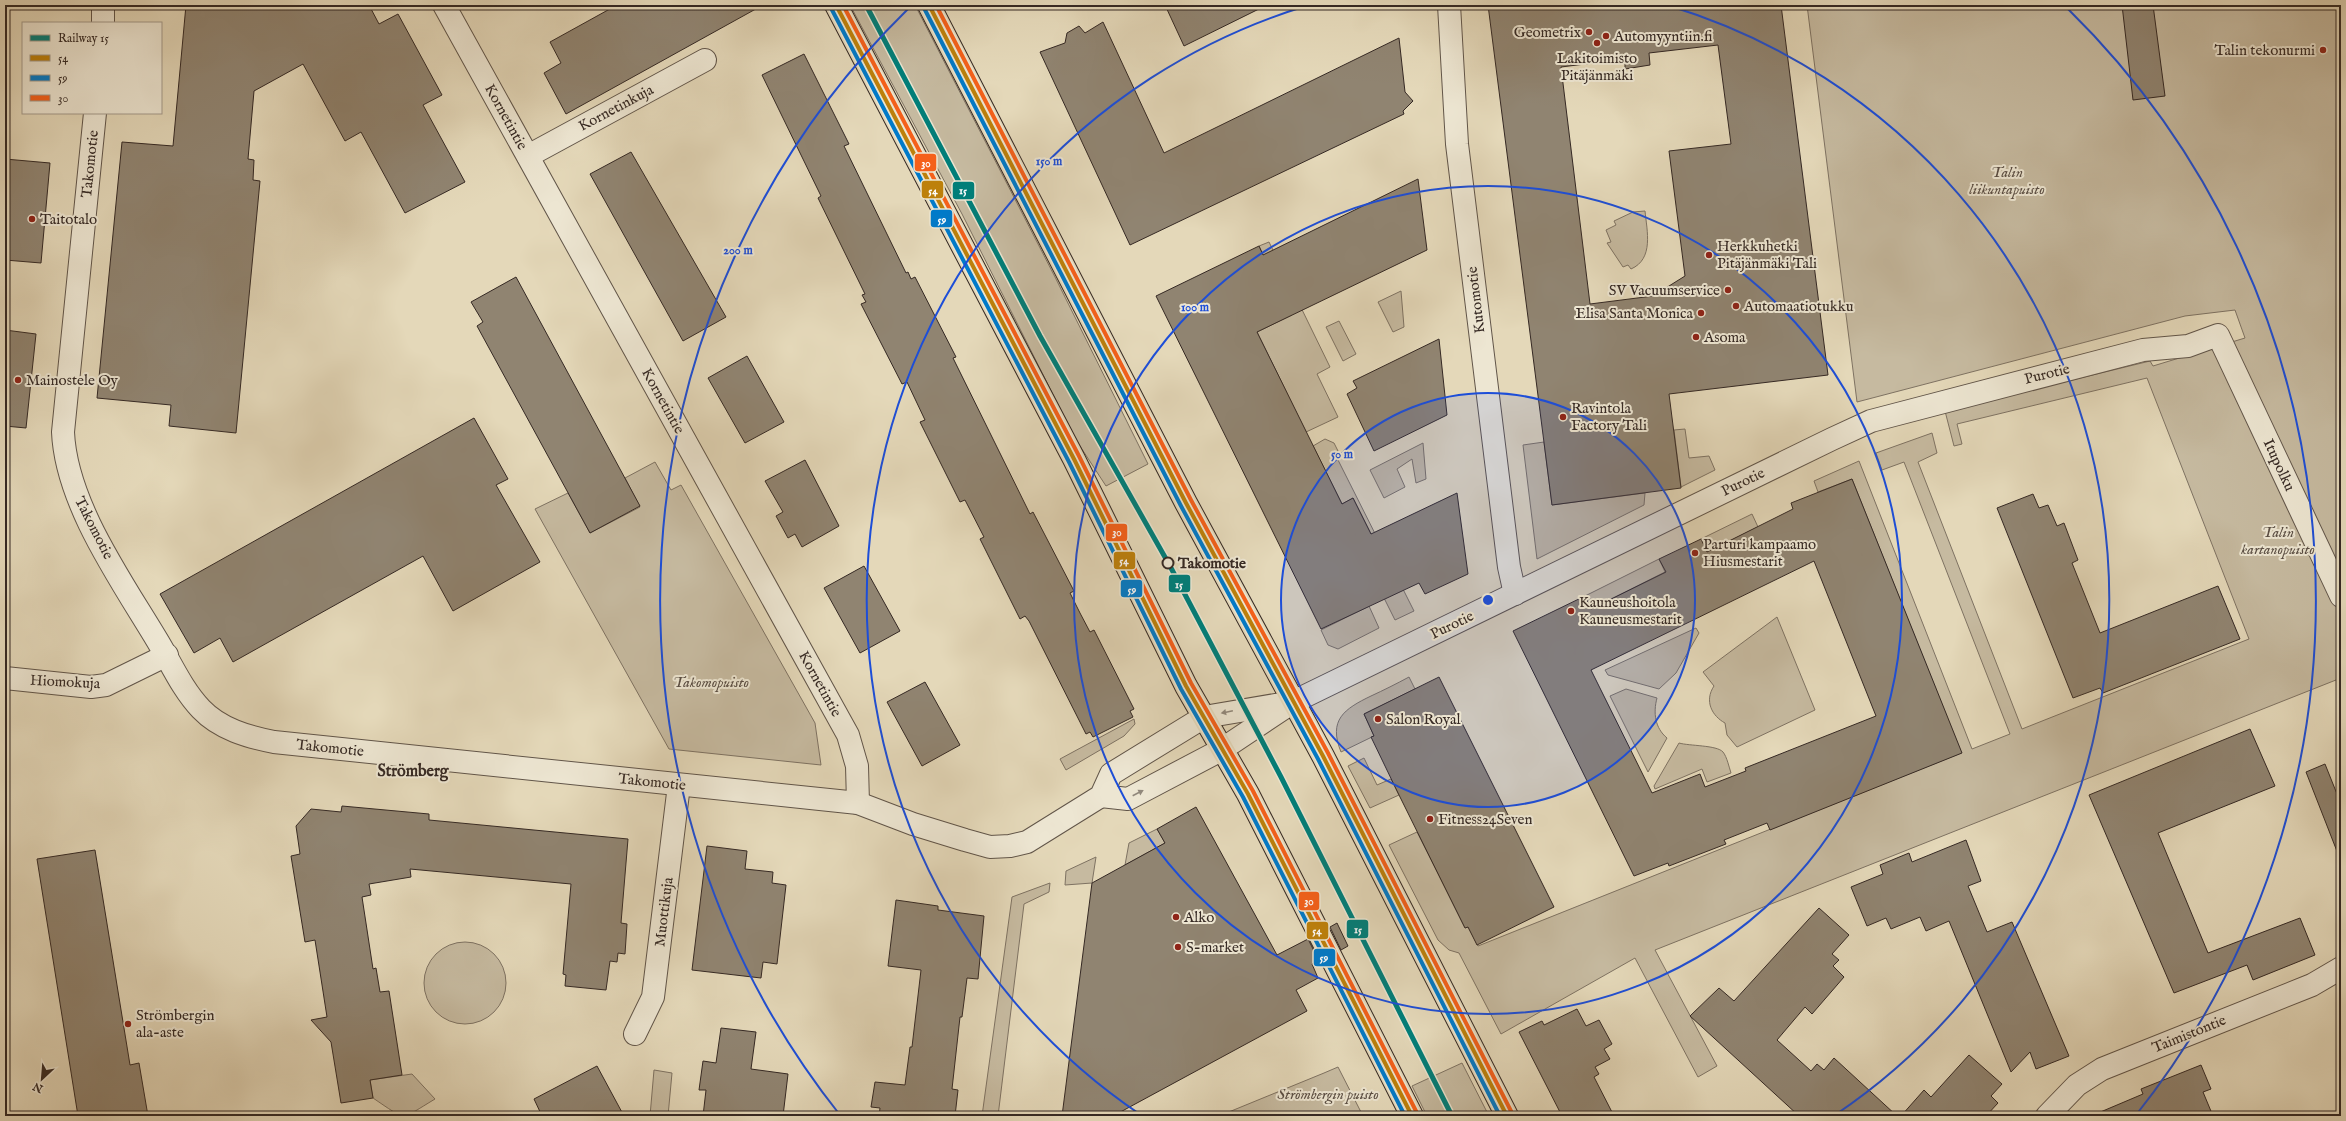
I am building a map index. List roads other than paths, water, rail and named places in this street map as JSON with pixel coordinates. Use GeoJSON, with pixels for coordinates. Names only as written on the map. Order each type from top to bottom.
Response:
{"type":"FeatureCollection","features":[{"type":"Feature","properties":{"kind":"main road"},"geometry":{"type":"LineString","coordinates":[[836,5],[1074,460],[1204,717],[1248,794],[1412,1116]]}},
{"type":"Feature","properties":{"kind":"main road"},"geometry":{"type":"LineString","coordinates":[[929,5],[1186,503],[1323,756],[1507,1116]]}},
{"type":"Feature","properties":{"kind":"street"},"geometry":{"type":"LineString","coordinates":[[103,5],[103,22]]}},
{"type":"Feature","properties":{"kind":"street","name":"Kornetintie"},"geometry":{"type":"LineString","coordinates":[[444,5],[848,735],[857,766],[858,804]]}},
{"type":"Feature","properties":{"kind":"street","name":"Kutomotie"},"geometry":{"type":"LineString","coordinates":[[1449,5],[1457,144],[1508,560],[1515,594]]}},
{"type":"Feature","properties":{"kind":"street","name":"Kornetinkuja"},"geometry":{"type":"LineString","coordinates":[[528,156],[705,60]]}},
{"type":"Feature","properties":{"kind":"street","name":"Takomotie"},"geometry":{"type":"LineString","coordinates":[[95,114],[63,432],[64,450],[76,496],[119,577],[167,655],[184,688],[202,710],[232,730],[250,737],[279,743],[858,804],[913,824],[990,847],[1010,846],[1027,842],[1101,796]]}},
{"type":"Feature","properties":{"kind":"street","name":"Purotie"},"geometry":{"type":"LineString","coordinates":[[1293,702],[1871,421],[2143,350],[2188,346],[2218,335]]}},
{"type":"Feature","properties":{"kind":"street","name":"Itupolku"},"geometry":{"type":"LineString","coordinates":[[2218,335],[2341,596]]}},
{"type":"Feature","properties":{"kind":"street","name":"Hiomokuja"},"geometry":{"type":"LineString","coordinates":[[5,678],[91,687],[106,686],[167,655]]}},
{"type":"Feature","properties":{"kind":"street"},"geometry":{"type":"LineString","coordinates":[[1293,702],[1222,750],[1128,799],[1101,796],[1111,774],[1204,717],[1293,702]]}},
{"type":"Feature","properties":{"kind":"street","name":"Muottikuja"},"geometry":{"type":"LineString","coordinates":[[635,1034],[653,997],[679,785]]}},
{"type":"Feature","properties":{"kind":"street","name":"Taimistontie"},"geometry":{"type":"LineString","coordinates":[[2047,1116],[2077,1085],[2102,1069],[2312,985],[2341,968]]}},
{"type":"Feature","properties":{"kind":"rail line","name":"15"},"geometry":{"type":"LineString","coordinates":[[866,5],[1040,336],[1170,566],[1281,777],[1452,1116]]}},
{"type":"Feature","properties":{"kind":"place","name":"Geometrix"},"geometry":{"type":"Point","coordinates":[1589,32]}},
{"type":"Feature","properties":{"kind":"place","name":"Automyyntiin.fi"},"geometry":{"type":"Point","coordinates":[1606,36]}},
{"type":"Feature","properties":{"kind":"place","name":"Lakitoimisto Pitäjänmäki"},"geometry":{"type":"Point","coordinates":[1597,43]}},
{"type":"Feature","properties":{"kind":"place","name":"Talin tekonurmi"},"geometry":{"type":"Point","coordinates":[2323,50]}},
{"type":"Feature","properties":{"kind":"place","name":"Taitotalo"},"geometry":{"type":"Point","coordinates":[32,219]}},
{"type":"Feature","properties":{"kind":"place","name":"Herkkuhetki Pitäjänmäki Tali"},"geometry":{"type":"Point","coordinates":[1709,255]}},
{"type":"Feature","properties":{"kind":"place","name":"SV Vacuumservice"},"geometry":{"type":"Point","coordinates":[1728,290]}},
{"type":"Feature","properties":{"kind":"place","name":"Automaatiotukku"},"geometry":{"type":"Point","coordinates":[1736,306]}},
{"type":"Feature","properties":{"kind":"place","name":"Elisa Santa Monica"},"geometry":{"type":"Point","coordinates":[1701,313]}},
{"type":"Feature","properties":{"kind":"place","name":"Asoma"},"geometry":{"type":"Point","coordinates":[1696,337]}},
{"type":"Feature","properties":{"kind":"place","name":"Mainostele Oy"},"geometry":{"type":"Point","coordinates":[18,380]}},
{"type":"Feature","properties":{"kind":"place","name":"Ravintola Factory Tali"},"geometry":{"type":"Point","coordinates":[1563,417]}},
{"type":"Feature","properties":{"kind":"place","name":"Parturi kampaamo Hiusmestarit"},"geometry":{"type":"Point","coordinates":[1695,553]}},
{"type":"Feature","properties":{"kind":"place","name":"Takomotie"},"geometry":{"type":"Point","coordinates":[1168,563]}},
{"type":"Feature","properties":{"kind":"place","name":"Kauneushoitola Kauneusmestarit"},"geometry":{"type":"Point","coordinates":[1571,611]}},
{"type":"Feature","properties":{"kind":"place","name":"Salon Royal"},"geometry":{"type":"Point","coordinates":[1378,719]}},
{"type":"Feature","properties":{"kind":"place","name":"Fitness24Seven"},"geometry":{"type":"Point","coordinates":[1430,819]}},
{"type":"Feature","properties":{"kind":"place","name":"Alko"},"geometry":{"type":"Point","coordinates":[1176,917]}},
{"type":"Feature","properties":{"kind":"place","name":"S-market"},"geometry":{"type":"Point","coordinates":[1178,947]}},
{"type":"Feature","properties":{"kind":"place","name":"Strömbergin ala-aste"},"geometry":{"type":"Point","coordinates":[128,1024]}},
{"type":"Feature","properties":{"kind":"district","name":"Strömberg"},"geometry":{"type":"Point","coordinates":[413,772]}},
{"type":"Feature","properties":{"kind":"park label","name":"Talin liikuntapuisto"},"geometry":{"type":"Point","coordinates":[2007,180]}},
{"type":"Feature","properties":{"kind":"park label","name":"Talin kartanopuisto"},"geometry":{"type":"Point","coordinates":[2278,540]}},
{"type":"Feature","properties":{"kind":"park label","name":"Takomopuisto"},"geometry":{"type":"Point","coordinates":[711,682]}},
{"type":"Feature","properties":{"kind":"park label","name":"Strömbergin puisto"},"geometry":{"type":"Point","coordinates":[1328,1094]}}]}
